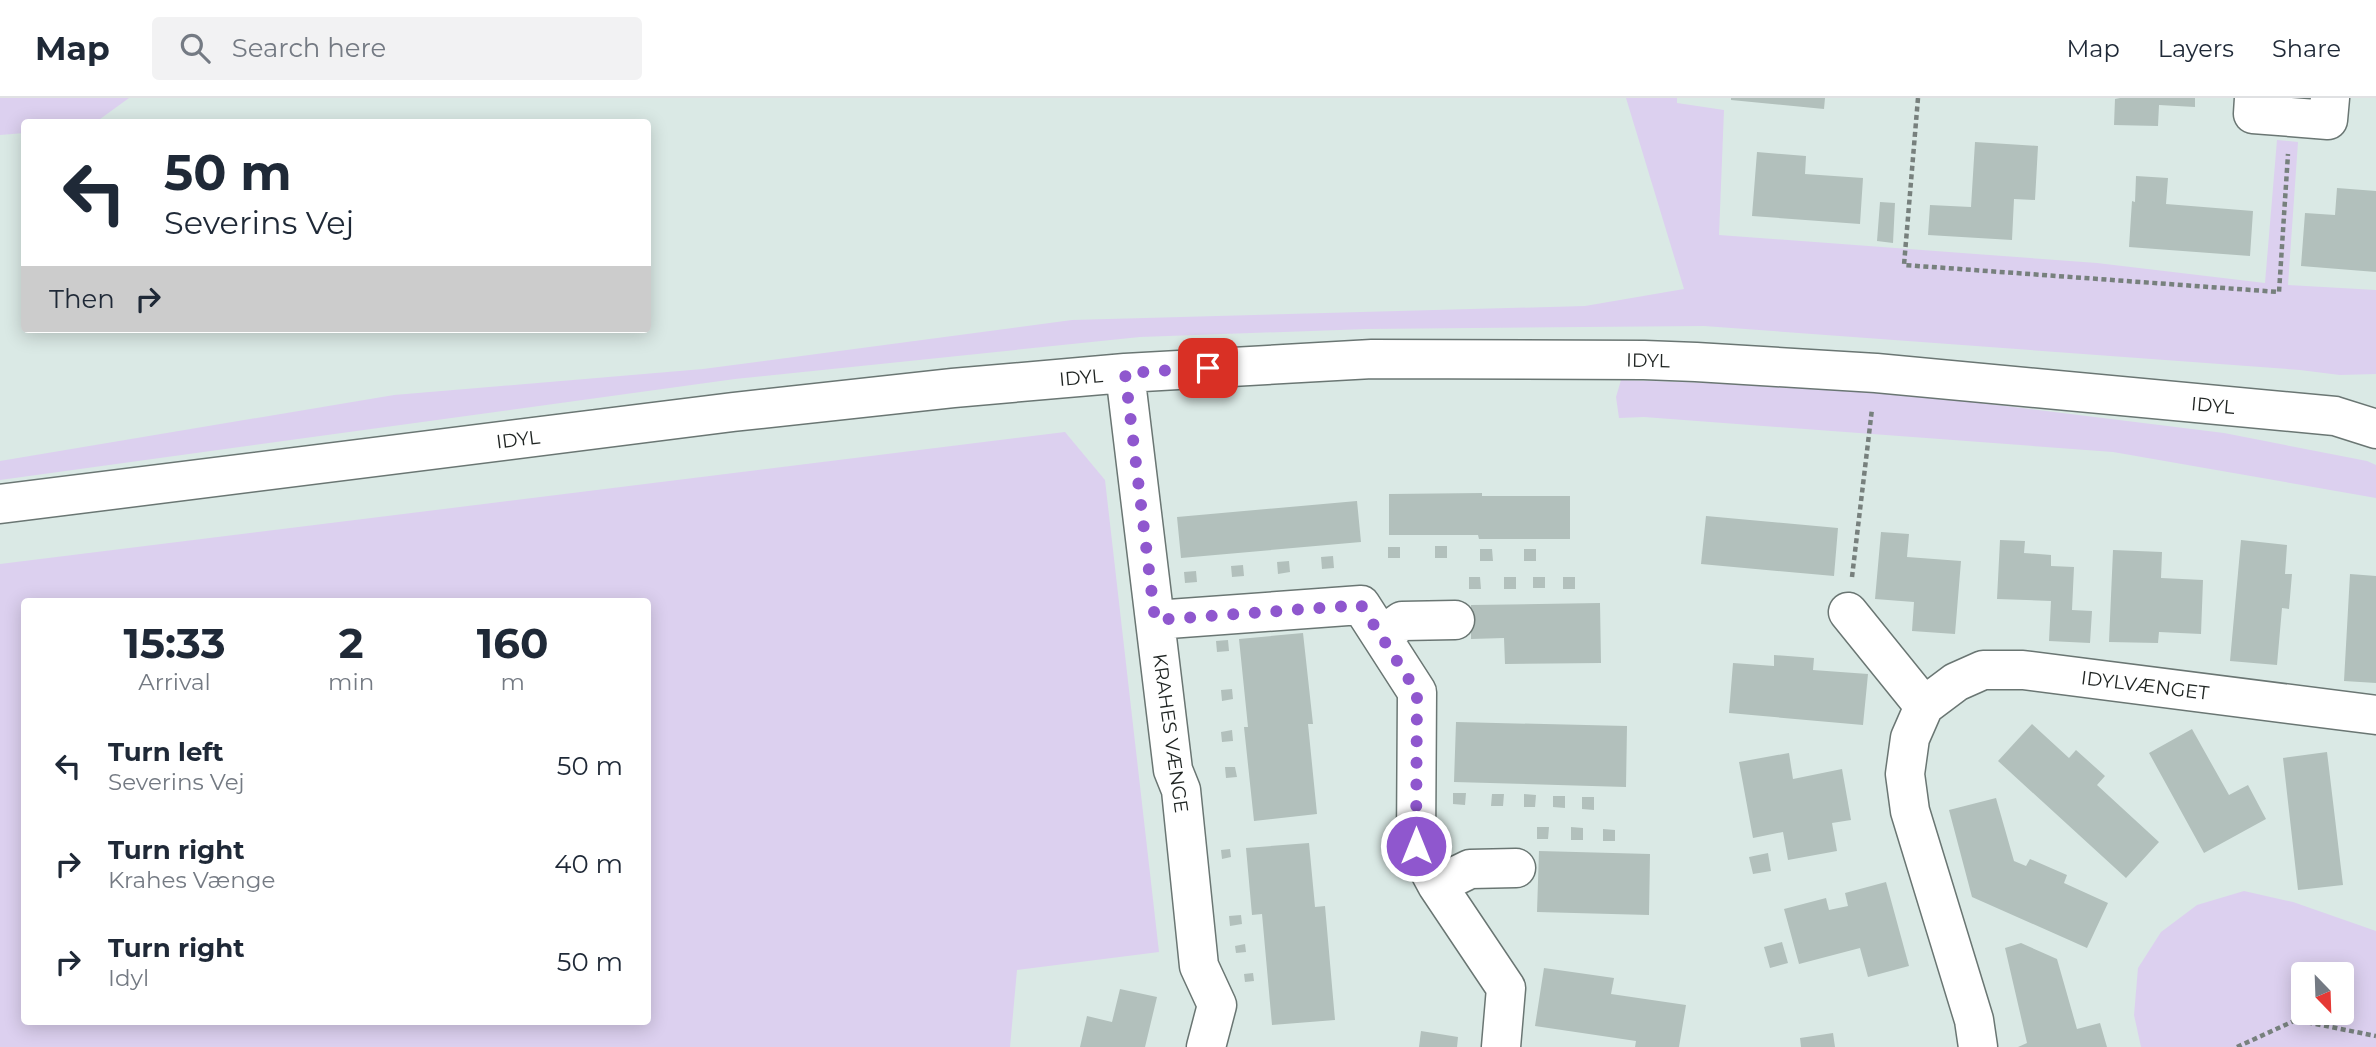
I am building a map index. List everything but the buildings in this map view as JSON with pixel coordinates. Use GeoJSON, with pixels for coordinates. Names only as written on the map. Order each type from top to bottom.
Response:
{"type":"FeatureCollection","features":[{"type":"Feature","properties":{"kind":"street"},"geometry":{"type":"LineString","coordinates":[[2254,98],[2253,114],[2328,120],[2330,98]]}},
{"type":"Feature","properties":{"kind":"street","name":"IDYL"},"geometry":{"type":"LineString","coordinates":[[0,504],[719,414],[953,388],[1125,373],[1372,359],[1644,360],[1876,373],[2335,416],[2376,429]]}},
{"type":"Feature","properties":{"kind":"street","name":"KRAHES VÆNGE"},"geometry":{"type":"LineString","coordinates":[[1125,373],[1173,770],[1181,790],[1199,966],[1217,1005],[1206,1047]]}},
{"type":"Feature","properties":{"kind":"street","name":"IDYL"},"geometry":{"type":"LineString","coordinates":[[2335,416],[2376,408]]}},
{"type":"Feature","properties":{"kind":"street"},"geometry":{"type":"LineString","coordinates":[[1155,620],[1361,605],[1417,692],[1416,846],[1437,884],[1506,988],[1501,1047]]}},
{"type":"Feature","properties":{"kind":"street"},"geometry":{"type":"LineString","coordinates":[[1848,612],[1924,706]]}},
{"type":"Feature","properties":{"kind":"street"},"geometry":{"type":"LineString","coordinates":[[1381,636],[1402,621],[1455,620]]}},
{"type":"Feature","properties":{"kind":"street","name":"IDYLVÆNGET"},"geometry":{"type":"LineString","coordinates":[[1978,1047],[1974,1020],[1910,811],[1905,774],[1910,738],[1924,706],[1956,682],[1983,670],[2023,670],[2376,715]]}},
{"type":"Feature","properties":{"kind":"street"},"geometry":{"type":"LineString","coordinates":[[1437,884],[1470,869],[1516,868]]}},
{"type":"Feature","properties":{"kind":"path"},"geometry":{"type":"LineString","coordinates":[[1918,98],[1904,265],[2279,292],[2290,117]]}},
{"type":"Feature","properties":{"kind":"path"},"geometry":{"type":"LineString","coordinates":[[1848,612],[1876,373]]}},
{"type":"Feature","properties":{"kind":"path"},"geometry":{"type":"LineString","coordinates":[[2237,1047],[2296,1020],[2376,1036]]}},
{"type":"Feature","properties":{"kind":"shaded area"},"geometry":{"type":"Polygon","coordinates":[[[0,98],[129,98],[100,119],[21,119],[21,133],[0,135],[0,98]]]}},
{"type":"Feature","properties":{"kind":"shaded area"},"geometry":{"type":"Polygon","coordinates":[[[1626,98],[1677,98],[1677,103],[1724,110],[1719,235],[2097,263],[2265,283],[2277,140],[2298,142],[2288,285],[2376,290],[2376,374],[2340,375],[1704,326],[1367,329],[1140,337],[735,379],[0,480],[0,461],[394,395],[703,369],[1072,320],[1585,306],[1684,289],[1626,98]]]}},
{"type":"Feature","properties":{"kind":"shaded area"},"geometry":{"type":"Polygon","coordinates":[[[1621,380],[1859,388],[2224,433],[2367,461],[2376,465],[2376,498],[2113,452],[1644,417],[1619,418],[1616,397],[1621,380]]]}},
{"type":"Feature","properties":{"kind":"shaded area"},"geometry":{"type":"Polygon","coordinates":[[[1065,432],[1105,480],[1159,952],[1017,970],[1010,1047],[0,1047],[0,564],[1065,432]]]}},
{"type":"Feature","properties":{"kind":"shaded area"},"geometry":{"type":"Polygon","coordinates":[[[2244,891],[2293,902],[2376,931],[2376,1047],[2141,1047],[2134,1015],[2138,968],[2161,932],[2197,905],[2244,891]]]}},
{"type":"Feature","properties":{"kind":"route"},"geometry":{"type":"LineString","coordinates":[[1208,368],[1125,373],[1155,620],[1361,605],[1417,692],[1416,846]]}}]}
